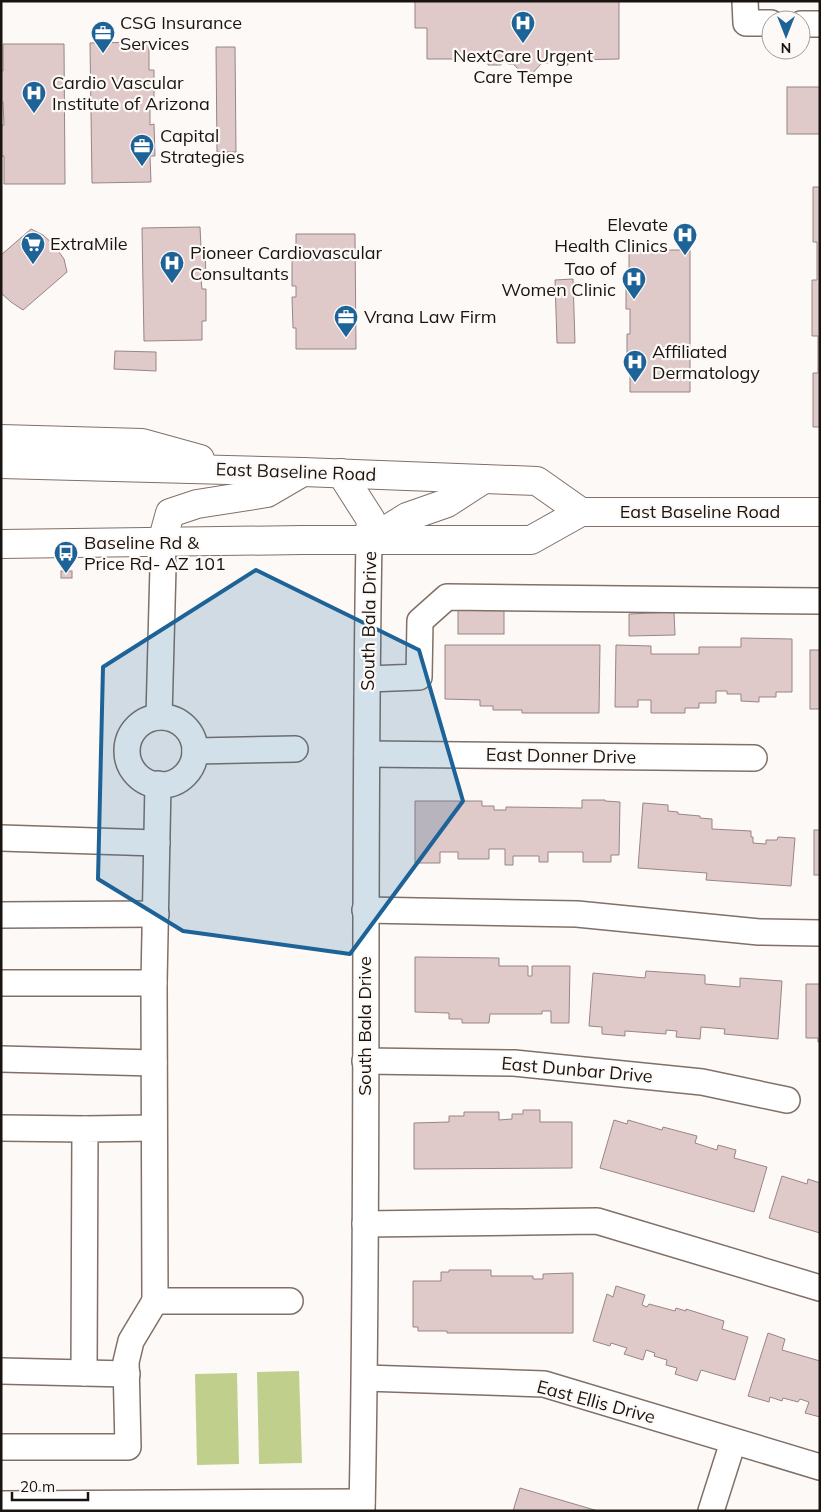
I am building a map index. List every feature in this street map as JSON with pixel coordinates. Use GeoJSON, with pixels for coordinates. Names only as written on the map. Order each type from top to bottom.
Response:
{"type":"FeatureCollection","features":[{"type":"Feature","properties":{"kind":"main road"},"geometry":{"type":"LineString","coordinates":[[1,439],[142,443],[242,470]]}},
{"type":"Feature","properties":{"kind":"main road","name":"East Baseline Road"},"geometry":{"type":"LineString","coordinates":[[1,464],[242,470],[537,481],[580,512]]}},
{"type":"Feature","properties":{"kind":"main road"},"geometry":{"type":"LineString","coordinates":[[162,542],[170,513],[197,504],[267,493],[304,472]]}},
{"type":"Feature","properties":{"kind":"main road"},"geometry":{"type":"LineString","coordinates":[[341,474],[371,520],[369,541]]}},
{"type":"Feature","properties":{"kind":"main road"},"geometry":{"type":"LineString","coordinates":[[369,541],[407,517],[447,504],[484,478]]}},
{"type":"Feature","properties":{"kind":"main road","name":"East Baseline Road"},"geometry":{"type":"LineString","coordinates":[[1,544],[531,540],[580,512],[820,512]]}},
{"type":"Feature","properties":{"kind":"street"},"geometry":{"type":"LineString","coordinates":[[745,1],[746,23],[761,24]]}},
{"type":"Feature","properties":{"kind":"street","name":"South Bala Drive"},"geometry":{"type":"LineString","coordinates":[[362,1506],[365,1378],[365,910],[369,541]]}},
{"type":"Feature","properties":{"kind":"street"},"geometry":{"type":"LineString","coordinates":[[158,717],[163,567],[162,542]]}},
{"type":"Feature","properties":{"kind":"street"},"geometry":{"type":"LineString","coordinates":[[368,679],[419,678],[420,621],[447,597],[820,601]]}},
{"type":"Feature","properties":{"kind":"street"},"geometry":{"type":"LineString","coordinates":[[158,717],[170,718],[188,730],[194,740],[195,751],[193,762],[188,772],[169,784],[158,784],[148,782],[138,776],[128,756],[128,746],[138,726],[158,717]]}},
{"type":"Feature","properties":{"kind":"street"},"geometry":{"type":"LineString","coordinates":[[195,751],[295,749]]}},
{"type":"Feature","properties":{"kind":"street","name":"East Donner Drive"},"geometry":{"type":"LineString","coordinates":[[367,754],[754,758]]}},
{"type":"Feature","properties":{"kind":"street"},"geometry":{"type":"LineString","coordinates":[[1,1447],[128,1446],[126,1362],[131,1340],[155,1301],[154,983],[158,784]]}},
{"type":"Feature","properties":{"kind":"street"},"geometry":{"type":"LineString","coordinates":[[1,838],[157,843]]}},
{"type":"Feature","properties":{"kind":"street"},"geometry":{"type":"LineString","coordinates":[[365,910],[577,914],[760,932],[820,933]]}},
{"type":"Feature","properties":{"kind":"street"},"geometry":{"type":"LineString","coordinates":[[1,915],[156,914]]}},
{"type":"Feature","properties":{"kind":"street"},"geometry":{"type":"LineString","coordinates":[[1,983],[154,983]]}},
{"type":"Feature","properties":{"kind":"street"},"geometry":{"type":"LineString","coordinates":[[1,1059],[154,1063]]}},
{"type":"Feature","properties":{"kind":"street","name":"East Dunbar Drive"},"geometry":{"type":"LineString","coordinates":[[365,1060],[524,1064],[702,1082],[788,1100]]}},
{"type":"Feature","properties":{"kind":"street"},"geometry":{"type":"LineString","coordinates":[[1,1128],[154,1128]]}},
{"type":"Feature","properties":{"kind":"street"},"geometry":{"type":"LineString","coordinates":[[84,1373],[85,1129]]}},
{"type":"Feature","properties":{"kind":"street"},"geometry":{"type":"LineString","coordinates":[[365,1224],[597,1221],[820,1288]]}},
{"type":"Feature","properties":{"kind":"street"},"geometry":{"type":"LineString","coordinates":[[155,1301],[290,1301]]}},
{"type":"Feature","properties":{"kind":"street"},"geometry":{"type":"LineString","coordinates":[[1,1371],[127,1374]]}},
{"type":"Feature","properties":{"kind":"street","name":"East Ellis Drive"},"geometry":{"type":"LineString","coordinates":[[365,1378],[544,1384],[820,1467]]}},
{"type":"Feature","properties":{"kind":"street"},"geometry":{"type":"LineString","coordinates":[[711,1511],[733,1442]]}},
{"type":"Feature","properties":{"kind":"street"},"geometry":{"type":"LineString","coordinates":[[1,1504],[362,1506]]}},
{"type":"Feature","properties":{"kind":"highlighted area"},"geometry":{"type":"Polygon","coordinates":[[[256,570],[419,650],[463,801],[350,954],[183,931],[98,879],[103,667],[256,570]]]}},
{"type":"Feature","properties":{"kind":"green space"},"geometry":{"type":"Polygon","coordinates":[[[299,1371],[302,1463],[259,1464],[257,1372],[299,1371]]]}},
{"type":"Feature","properties":{"kind":"green space"},"geometry":{"type":"Polygon","coordinates":[[[237,1373],[239,1464],[197,1465],[195,1374],[237,1373]]]}},
{"type":"Feature","properties":{"kind":"building","name":"NextCare Urgent Care Tempe"},"geometry":{"type":"Polygon","coordinates":[[[415,1],[619,1],[619,59],[568,60],[568,65],[557,65],[557,60],[548,60],[548,63],[542,63],[528,78],[513,64],[508,64],[508,60],[501,60],[501,65],[488,65],[488,59],[427,59],[427,28],[415,28],[415,1]]]}},
{"type":"Feature","properties":{"kind":"building"},"geometry":{"type":"Polygon","coordinates":[[[149,42],[149,70],[154,70],[154,101],[150,101],[150,125],[154,124],[155,156],[150,156],[151,182],[92,183],[90,43],[149,42]]]}},
{"type":"Feature","properties":{"kind":"building","name":"Cardio Vascular Institute of Arizona"},"geometry":{"type":"Polygon","coordinates":[[[3,44],[64,44],[65,184],[4,184],[4,156],[1,156],[1,125],[4,125],[3,102],[1,102],[3,44]]]}},
{"type":"Feature","properties":{"kind":"building"},"geometry":{"type":"Polygon","coordinates":[[[216,47],[235,47],[236,152],[217,152],[216,47]]]}},
{"type":"Feature","properties":{"kind":"building"},"geometry":{"type":"Polygon","coordinates":[[[787,87],[820,87],[820,134],[787,134],[787,87]]]}},
{"type":"Feature","properties":{"kind":"building"},"geometry":{"type":"Polygon","coordinates":[[[813,187],[820,187],[820,427],[813,427],[813,373],[818,373],[818,336],[812,336],[812,280],[817,280],[817,242],[813,242],[813,187]]]}},
{"type":"Feature","properties":{"kind":"building","name":"Pioneer Cardiovascular Consultants"},"geometry":{"type":"Polygon","coordinates":[[[200,227],[201,247],[205,247],[206,278],[201,278],[202,289],[206,289],[206,321],[202,321],[202,340],[144,341],[142,228],[200,227]]]}},
{"type":"Feature","properties":{"kind":"building","name":"ExtraMile"},"geometry":{"type":"Polygon","coordinates":[[[31,229],[43,235],[54,245],[64,259],[67,272],[23,310],[1,293],[1,255],[31,229]]]}},
{"type":"Feature","properties":{"kind":"building"},"geometry":{"type":"Polygon","coordinates":[[[296,234],[355,234],[356,349],[296,349],[296,328],[293,328],[292,297],[296,297],[296,286],[292,286],[292,256],[296,256],[296,234]]]}},
{"type":"Feature","properties":{"kind":"building"},"geometry":{"type":"Polygon","coordinates":[[[629,250],[690,250],[690,392],[630,392],[630,365],[627,365],[627,334],[630,334],[630,309],[626,309],[626,278],[629,278],[629,250]]]}},
{"type":"Feature","properties":{"kind":"building"},"geometry":{"type":"Polygon","coordinates":[[[573,279],[575,343],[557,343],[555,280],[573,279]]]}},
{"type":"Feature","properties":{"kind":"building"},"geometry":{"type":"Polygon","coordinates":[[[115,351],[156,352],[156,371],[114,369],[115,351]]]}},
{"type":"Feature","properties":{"kind":"building"},"geometry":{"type":"Polygon","coordinates":[[[61,571],[72,571],[72,578],[61,578],[61,571]]]}},
{"type":"Feature","properties":{"kind":"building"},"geometry":{"type":"Polygon","coordinates":[[[458,610],[504,610],[504,634],[458,634],[458,610]]]}},
{"type":"Feature","properties":{"kind":"building"},"geometry":{"type":"Polygon","coordinates":[[[674,612],[675,635],[629,636],[629,614],[674,612]]]}},
{"type":"Feature","properties":{"kind":"building"},"geometry":{"type":"Polygon","coordinates":[[[741,638],[792,639],[792,692],[776,692],[776,697],[759,697],[759,702],[741,701],[741,694],[727,694],[727,691],[716,691],[716,703],[699,703],[699,708],[685,708],[685,713],[651,713],[651,700],[638,700],[638,707],[615,707],[616,645],[651,646],[651,654],[699,654],[699,647],[741,647],[741,638]]]}},
{"type":"Feature","properties":{"kind":"building"},"geometry":{"type":"Polygon","coordinates":[[[445,645],[600,645],[599,713],[522,713],[522,710],[493,710],[493,706],[480,706],[480,700],[445,699],[445,645]]]}},
{"type":"Feature","properties":{"kind":"building"},"geometry":{"type":"Polygon","coordinates":[[[810,650],[820,650],[820,709],[810,709],[810,650]]]}},
{"type":"Feature","properties":{"kind":"building"},"geometry":{"type":"Polygon","coordinates":[[[582,800],[620,802],[619,855],[611,855],[611,862],[583,862],[583,852],[548,852],[548,862],[539,862],[539,856],[513,856],[513,865],[505,865],[505,849],[489,849],[489,859],[458,859],[458,852],[440,852],[440,863],[415,863],[415,801],[482,801],[482,806],[494,806],[494,810],[506,810],[506,807],[582,808],[582,800]]]}},
{"type":"Feature","properties":{"kind":"building"},"geometry":{"type":"Polygon","coordinates":[[[643,803],[668,805],[668,811],[712,819],[712,829],[751,831],[753,843],[766,844],[766,840],[777,840],[778,837],[795,838],[791,886],[706,880],[707,873],[638,868],[643,803]]]}},
{"type":"Feature","properties":{"kind":"building"},"geometry":{"type":"Polygon","coordinates":[[[814,830],[820,830],[820,875],[814,875],[814,830]]]}},
{"type":"Feature","properties":{"kind":"building"},"geometry":{"type":"Polygon","coordinates":[[[415,957],[499,958],[499,966],[528,966],[528,976],[532,976],[532,966],[570,966],[569,1023],[551,1023],[551,1011],[542,1011],[542,1014],[490,1014],[489,1023],[462,1023],[462,1019],[449,1019],[449,1013],[415,1012],[415,957]]]}},
{"type":"Feature","properties":{"kind":"building"},"geometry":{"type":"Polygon","coordinates":[[[646,971],[705,975],[705,984],[740,987],[740,978],[782,981],[778,1039],[724,1034],[725,1029],[701,1027],[700,1039],[676,1037],[677,1031],[666,1030],[666,1034],[625,1031],[625,1036],[602,1034],[602,1027],[589,1026],[593,973],[645,978],[646,971]]]}},
{"type":"Feature","properties":{"kind":"building"},"geometry":{"type":"Polygon","coordinates":[[[806,984],[820,984],[820,1042],[818,1042],[818,1038],[806,1038],[806,984]]]}},
{"type":"Feature","properties":{"kind":"building"},"geometry":{"type":"Polygon","coordinates":[[[523,1110],[540,1110],[540,1122],[572,1122],[572,1168],[414,1169],[414,1123],[449,1122],[449,1116],[464,1116],[464,1112],[499,1112],[499,1120],[512,1119],[512,1114],[523,1114],[523,1110]]]}},
{"type":"Feature","properties":{"kind":"building"},"geometry":{"type":"Polygon","coordinates":[[[614,1120],[627,1124],[628,1120],[662,1130],[663,1127],[697,1136],[695,1143],[717,1150],[718,1145],[736,1150],[734,1158],[767,1167],[754,1212],[600,1168],[614,1120]]]}},
{"type":"Feature","properties":{"kind":"building"},"geometry":{"type":"Polygon","coordinates":[[[782,1176],[807,1184],[808,1179],[820,1183],[820,1233],[769,1218],[782,1176]]]}},
{"type":"Feature","properties":{"kind":"building"},"geometry":{"type":"Polygon","coordinates":[[[449,1270],[491,1270],[491,1276],[533,1276],[533,1279],[543,1279],[543,1274],[573,1273],[573,1333],[447,1333],[447,1331],[418,1331],[418,1327],[413,1327],[413,1281],[441,1281],[441,1272],[449,1272],[449,1270]]]}},
{"type":"Feature","properties":{"kind":"building"},"geometry":{"type":"Polygon","coordinates":[[[616,1286],[645,1295],[642,1305],[647,1307],[649,1304],[675,1311],[676,1308],[686,1311],[686,1309],[724,1321],[722,1329],[748,1337],[735,1380],[701,1370],[697,1381],[675,1374],[677,1368],[666,1365],[667,1360],[654,1356],[655,1353],[646,1350],[643,1360],[624,1354],[627,1348],[611,1343],[610,1346],[593,1341],[607,1294],[613,1297],[616,1286]]]}},
{"type":"Feature","properties":{"kind":"building"},"geometry":{"type":"Polygon","coordinates":[[[768,1333],[785,1339],[782,1350],[820,1361],[820,1417],[805,1413],[809,1402],[800,1399],[798,1402],[783,1398],[782,1401],[770,1397],[769,1402],[748,1396],[768,1333]]]}},
{"type":"Feature","properties":{"kind":"building"},"geometry":{"type":"Polygon","coordinates":[[[520,1488],[598,1511],[513,1511],[520,1488]]]}},
{"type":"Feature","properties":{"kind":"place","name":"NextCare Urgent Care Tempe"},"geometry":{"type":"Point","coordinates":[523,44]}},
{"type":"Feature","properties":{"kind":"place","name":"CSG Insurance Services"},"geometry":{"type":"Point","coordinates":[103,54]}},
{"type":"Feature","properties":{"kind":"place","name":"Cardio Vascular Institute of Arizona"},"geometry":{"type":"Point","coordinates":[34,114]}},
{"type":"Feature","properties":{"kind":"place","name":"Capital Strategies"},"geometry":{"type":"Point","coordinates":[142,167]}},
{"type":"Feature","properties":{"kind":"place","name":"Elevate Health Clinics"},"geometry":{"type":"Point","coordinates":[685,256]}},
{"type":"Feature","properties":{"kind":"place","name":"ExtraMile"},"geometry":{"type":"Point","coordinates":[33,265]}},
{"type":"Feature","properties":{"kind":"place","name":"Pioneer Cardiovascular Consultants"},"geometry":{"type":"Point","coordinates":[172,284]}},
{"type":"Feature","properties":{"kind":"place","name":"Tao of Women Clinic"},"geometry":{"type":"Point","coordinates":[634,300]}},
{"type":"Feature","properties":{"kind":"place","name":"Vrana Law Firm"},"geometry":{"type":"Point","coordinates":[346,338]}},
{"type":"Feature","properties":{"kind":"place","name":"Affiliated Dermatology"},"geometry":{"type":"Point","coordinates":[635,383]}},
{"type":"Feature","properties":{"kind":"place","name":"Baseline Rd & Price Rd- AZ 101"},"geometry":{"type":"Point","coordinates":[66,574]}}]}
